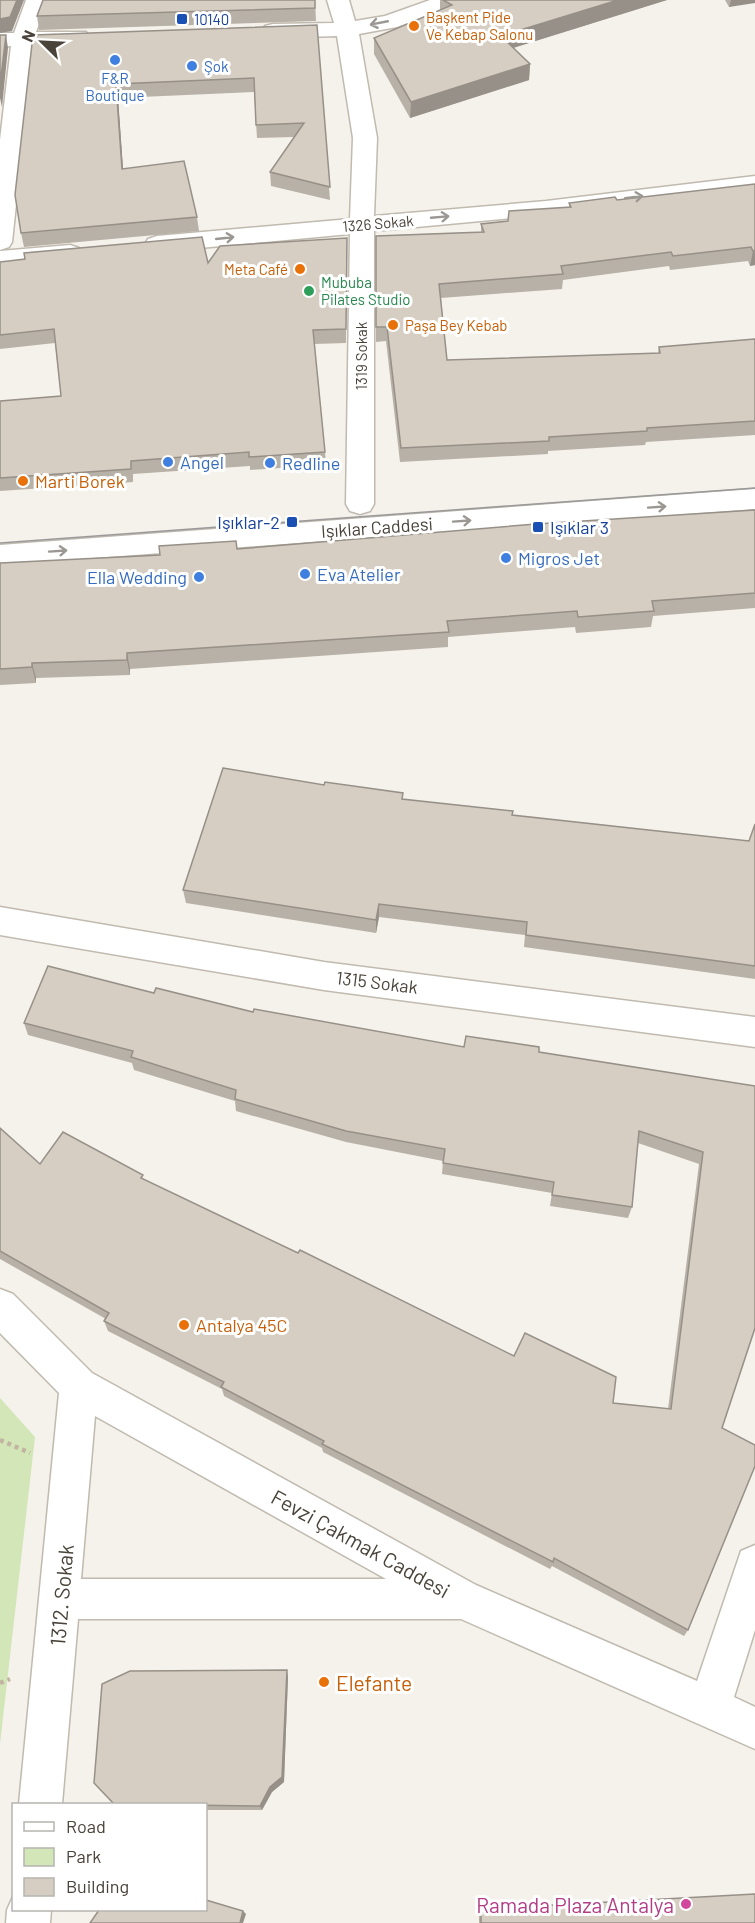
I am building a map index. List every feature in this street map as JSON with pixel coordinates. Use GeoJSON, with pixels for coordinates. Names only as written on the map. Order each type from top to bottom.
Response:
{"type":"FeatureCollection","features":[{"type":"Feature","properties":{"kind":"street"},"geometry":{"type":"LineString","coordinates":[[0,242],[11,39],[37,0]]}},
{"type":"Feature","properties":{"kind":"street","name":"1319 Sokak"},"geometry":{"type":"LineString","coordinates":[[338,0],[347,29],[365,138],[362,224],[360,504]]}},
{"type":"Feature","properties":{"kind":"street"},"geometry":{"type":"LineString","coordinates":[[254,32],[347,29],[389,22],[450,0]]}},
{"type":"Feature","properties":{"kind":"street"},"geometry":{"type":"LineString","coordinates":[[11,39],[104,36]]}},
{"type":"Feature","properties":{"kind":"street","name":"1326 Sokak"},"geometry":{"type":"LineString","coordinates":[[128,247],[546,208],[755,183]]}},
{"type":"Feature","properties":{"kind":"street"},"geometry":{"type":"LineString","coordinates":[[0,260],[93,250]]}},
{"type":"Feature","properties":{"kind":"street","name":"Işıklar Caddesi"},"geometry":{"type":"LineString","coordinates":[[0,555],[755,499]]}},
{"type":"Feature","properties":{"kind":"street","name":"1315 Sokak"},"geometry":{"type":"LineString","coordinates":[[0,921],[324,975],[755,1032]]}},
{"type":"Feature","properties":{"kind":"street","name":"Fevzi Çakmak Caddesi"},"geometry":{"type":"LineString","coordinates":[[0,1306],[79,1386],[462,1599],[755,1728]]}},
{"type":"Feature","properties":{"kind":"street","name":"1312. Sokak"},"geometry":{"type":"LineString","coordinates":[[40,1803],[61,1599],[79,1386]]}},
{"type":"Feature","properties":{"kind":"street"},"geometry":{"type":"LineString","coordinates":[[710,1707],[755,1565]]}},
{"type":"Feature","properties":{"kind":"street"},"geometry":{"type":"LineString","coordinates":[[61,1599],[462,1599]]}},
{"type":"Feature","properties":{"kind":"green space"},"geometry":{"type":"Polygon","coordinates":[[[0,1398],[35,1437],[0,1744],[0,1398]]]}},
{"type":"Feature","properties":{"kind":"building"},"geometry":{"type":"Polygon","coordinates":[[[0,0],[17,0],[10,17],[0,19],[0,0]]]}},
{"type":"Feature","properties":{"kind":"building"},"geometry":{"type":"Polygon","coordinates":[[[43,0],[315,0],[315,8],[37,16],[43,0]]]}},
{"type":"Feature","properties":{"kind":"building"},"geometry":{"type":"Polygon","coordinates":[[[443,0],[618,0],[501,36],[530,64],[411,102],[374,38],[452,5],[443,0]]]}},
{"type":"Feature","properties":{"kind":"building"},"geometry":{"type":"Polygon","coordinates":[[[317,25],[330,187],[270,172],[304,123],[256,125],[254,78],[116,84],[122,169],[184,161],[197,217],[21,233],[15,195],[33,35],[317,25]]]}},
{"type":"Feature","properties":{"kind":"building"},"geometry":{"type":"Polygon","coordinates":[[[0,35],[6,35],[0,85],[0,35]]]}},
{"type":"Feature","properties":{"kind":"building"},"geometry":{"type":"Polygon","coordinates":[[[755,184],[755,251],[751,247],[673,256],[671,252],[561,266],[563,274],[439,284],[447,360],[660,353],[659,347],[755,339],[755,421],[549,437],[549,441],[401,448],[387,327],[376,327],[376,236],[484,232],[481,224],[508,221],[509,211],[571,207],[569,203],[615,197],[617,200],[755,184]]]}},
{"type":"Feature","properties":{"kind":"building"},"geometry":{"type":"Polygon","coordinates":[[[202,237],[208,263],[220,246],[347,238],[346,329],[313,330],[325,452],[249,457],[249,452],[131,461],[131,469],[0,478],[0,401],[61,396],[54,329],[0,335],[0,262],[25,259],[24,253],[202,237]]]}},
{"type":"Feature","properties":{"kind":"building"},"geometry":{"type":"Polygon","coordinates":[[[755,510],[755,593],[652,601],[654,611],[578,617],[577,611],[447,621],[449,632],[127,653],[127,660],[32,663],[32,667],[0,669],[0,563],[160,555],[159,546],[236,541],[237,549],[536,524],[755,510]]]}},
{"type":"Feature","properties":{"kind":"building"},"geometry":{"type":"Polygon","coordinates":[[[223,768],[324,785],[325,782],[403,793],[402,799],[513,811],[512,815],[749,841],[755,824],[755,966],[526,935],[527,922],[379,904],[376,920],[183,890],[223,768]]]}},
{"type":"Feature","properties":{"kind":"building"},"geometry":{"type":"Polygon","coordinates":[[[48,966],[154,993],[156,988],[253,1012],[254,1009],[464,1047],[466,1036],[539,1047],[539,1052],[755,1086],[755,1328],[722,1428],[755,1445],[755,1466],[688,1630],[554,1558],[553,1562],[322,1444],[324,1441],[221,1387],[224,1382],[104,1321],[109,1313],[0,1251],[0,1128],[40,1164],[63,1132],[143,1175],[141,1178],[298,1253],[300,1250],[514,1356],[525,1333],[616,1377],[613,1403],[671,1409],[703,1152],[639,1131],[632,1207],[552,1195],[554,1182],[443,1163],[445,1149],[346,1131],[235,1099],[236,1090],[131,1057],[133,1051],[24,1023],[48,966]]]}},
{"type":"Feature","properties":{"kind":"building"},"geometry":{"type":"Polygon","coordinates":[[[287,1670],[282,1777],[270,1787],[260,1806],[207,1805],[207,1803],[113,1803],[94,1783],[102,1684],[130,1671],[287,1670]]]}},
{"type":"Feature","properties":{"kind":"building","name":"Ramada Plaza Antalya"},"geometry":{"type":"Polygon","coordinates":[[[755,1894],[755,1923],[481,1923],[481,1909],[755,1894]]]}},
{"type":"Feature","properties":{"kind":"building"},"geometry":{"type":"Polygon","coordinates":[[[207,1900],[243,1911],[240,1923],[90,1923],[98,1911],[207,1911],[207,1900]]]}},
{"type":"Feature","properties":{"kind":"tram line"},"geometry":{"type":"LineString","coordinates":[[0,543],[755,488]]}},
{"type":"Feature","properties":{"kind":"place","name":"10140"},"geometry":{"type":"Point","coordinates":[182,19]}},
{"type":"Feature","properties":{"kind":"place","name":"Başkent Pide Ve Kebap Salonu"},"geometry":{"type":"Point","coordinates":[414,26]}},
{"type":"Feature","properties":{"kind":"place","name":"F&R Boutique"},"geometry":{"type":"Point","coordinates":[115,60]}},
{"type":"Feature","properties":{"kind":"place","name":"Şok"},"geometry":{"type":"Point","coordinates":[192,66]}},
{"type":"Feature","properties":{"kind":"place","name":"Meta Café"},"geometry":{"type":"Point","coordinates":[300,269]}},
{"type":"Feature","properties":{"kind":"place","name":"Mububa Pilates Studio"},"geometry":{"type":"Point","coordinates":[309,291]}},
{"type":"Feature","properties":{"kind":"place","name":"Paşa Bey Kebab"},"geometry":{"type":"Point","coordinates":[393,325]}},
{"type":"Feature","properties":{"kind":"place","name":"Angel"},"geometry":{"type":"Point","coordinates":[168,462]}},
{"type":"Feature","properties":{"kind":"place","name":"Redline"},"geometry":{"type":"Point","coordinates":[270,463]}},
{"type":"Feature","properties":{"kind":"place","name":"Marti Borek"},"geometry":{"type":"Point","coordinates":[23,481]}},
{"type":"Feature","properties":{"kind":"place","name":"Işıklar-2"},"geometry":{"type":"Point","coordinates":[292,522]}},
{"type":"Feature","properties":{"kind":"place","name":"Işıklar 3"},"geometry":{"type":"Point","coordinates":[538,527]}},
{"type":"Feature","properties":{"kind":"place","name":"Migros Jet"},"geometry":{"type":"Point","coordinates":[506,558]}},
{"type":"Feature","properties":{"kind":"place","name":"Eva Atelier"},"geometry":{"type":"Point","coordinates":[305,574]}},
{"type":"Feature","properties":{"kind":"place","name":"Ella Wedding"},"geometry":{"type":"Point","coordinates":[199,577]}},
{"type":"Feature","properties":{"kind":"place","name":"Antalya 45C"},"geometry":{"type":"Point","coordinates":[184,1325]}},
{"type":"Feature","properties":{"kind":"place","name":"Elefante"},"geometry":{"type":"Point","coordinates":[324,1682]}},
{"type":"Feature","properties":{"kind":"place","name":"Ramada Plaza Antalya"},"geometry":{"type":"Point","coordinates":[686,1904]}}]}
